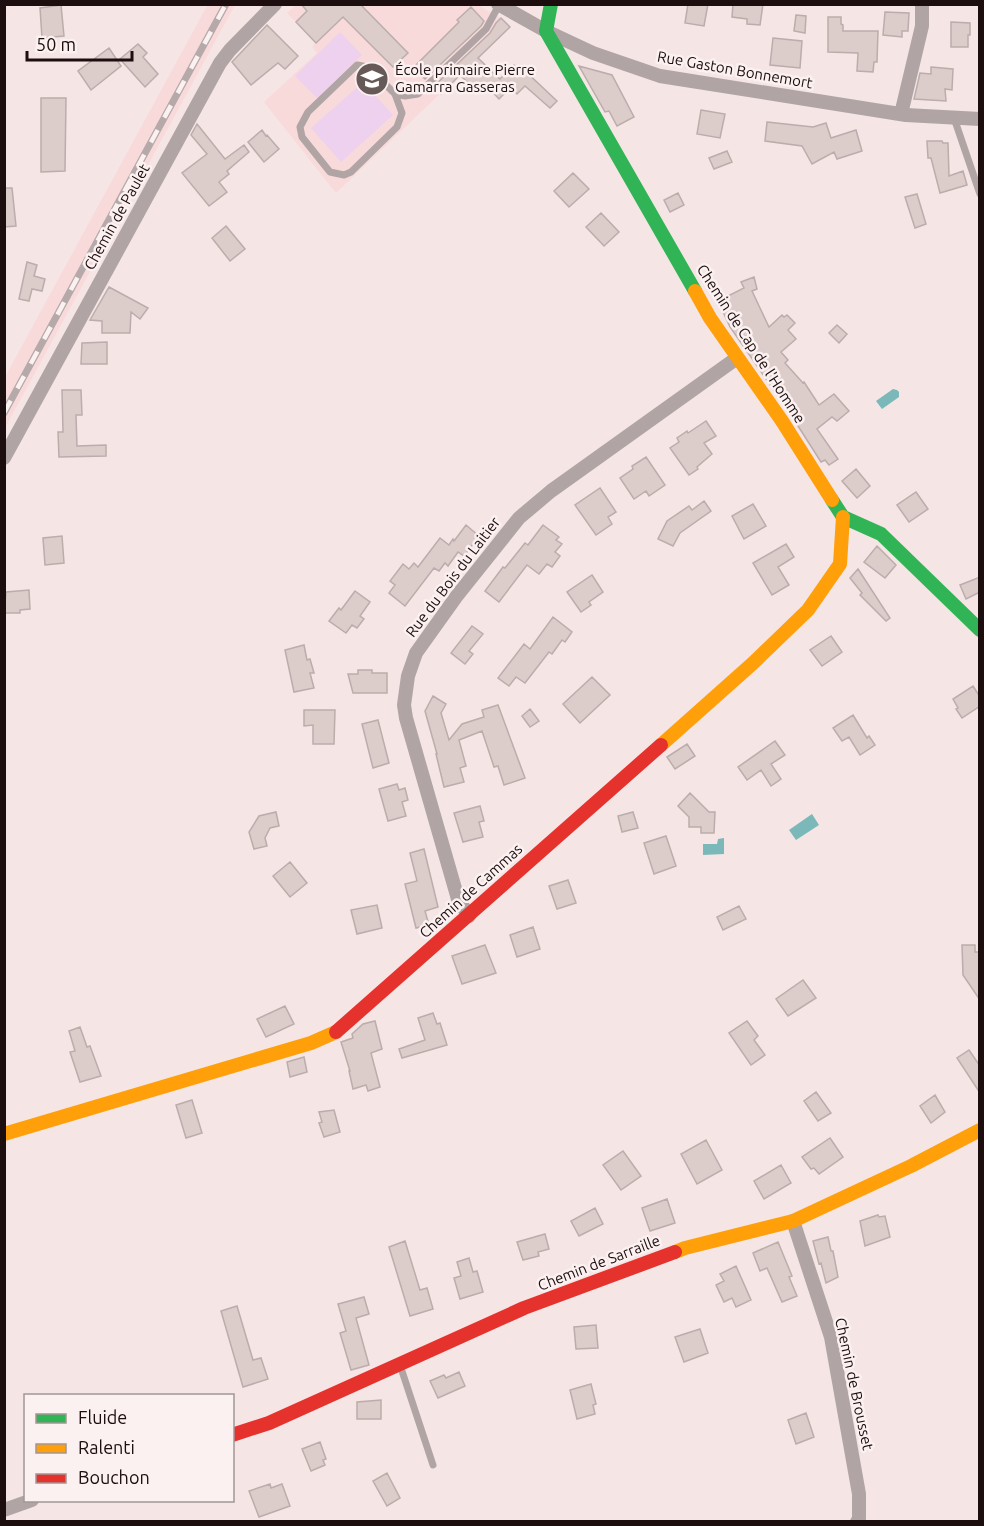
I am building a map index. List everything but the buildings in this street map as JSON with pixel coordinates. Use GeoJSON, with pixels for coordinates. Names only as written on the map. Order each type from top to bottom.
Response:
{"type":"FeatureCollection","features":[{"type":"Feature","properties":{"kind":"street","name":"Chemin de Paulet"},"geometry":{"type":"LineString","coordinates":[[4,458],[220,63],[275,4]]}},
{"type":"Feature","properties":{"kind":"street"},"geometry":{"type":"LineString","coordinates":[[546,31],[550,4]]}},
{"type":"Feature","properties":{"kind":"street"},"geometry":{"type":"LineString","coordinates":[[901,114],[922,26],[922,4]]}},
{"type":"Feature","properties":{"kind":"street","name":"Rue Gaston Bonnemort"},"geometry":{"type":"LineString","coordinates":[[498,5],[593,53],[660,76],[901,114],[980,119]]}},
{"type":"Feature","properties":{"kind":"street","name":"Chemin de Cap de l'Homme"},"geometry":{"type":"LineString","coordinates":[[546,31],[710,318],[782,421],[843,517]]}},
{"type":"Feature","properties":{"kind":"street","name":"Rue du Bois du Laitier"},"geometry":{"type":"LineString","coordinates":[[469,916],[458,899],[406,718],[404,705],[408,676],[416,653],[456,597],[519,518],[551,491],[737,358]]}},
{"type":"Feature","properties":{"kind":"street"},"geometry":{"type":"LineString","coordinates":[[843,517],[881,534],[980,630]]}},
{"type":"Feature","properties":{"kind":"street","name":"Chemin de Cammas"},"geometry":{"type":"LineString","coordinates":[[4,1134],[311,1044],[338,1031],[752,664],[808,610],[840,564],[843,517]]}},
{"type":"Feature","properties":{"kind":"street","name":"Chemin de Sarraille"},"geometry":{"type":"LineString","coordinates":[[234,1434],[269,1423],[524,1308],[685,1248],[793,1221],[911,1166],[980,1130]]}},
{"type":"Feature","properties":{"kind":"street","name":"Chemin de Brousset"},"geometry":{"type":"LineString","coordinates":[[793,1221],[831,1337],[859,1494],[859,1519],[857,1521]]}},
{"type":"Feature","properties":{"kind":"street"},"geometry":{"type":"LineString","coordinates":[[4,1510],[26,1502]]}},
{"type":"Feature","properties":{"kind":"lane"},"geometry":{"type":"LineString","coordinates":[[394,94],[402,113],[398,127],[351,172],[344,175],[330,171],[302,137],[300,127],[308,112],[357,65],[368,67],[394,94],[405,96],[418,94],[486,28],[498,5]]}},
{"type":"Feature","properties":{"kind":"lane"},"geometry":{"type":"LineString","coordinates":[[954,118],[980,194]]}},
{"type":"Feature","properties":{"kind":"lane"},"geometry":{"type":"LineString","coordinates":[[399,1364],[433,1465]]}},
{"type":"Feature","properties":{"kind":"shaded area"},"geometry":{"type":"Polygon","coordinates":[[[208,4],[235,5],[5,428],[5,377],[208,4]]]}},
{"type":"Feature","properties":{"kind":"shaded area","name":"École primaire Pierre Gamarra Gasseras"},"geometry":{"type":"Polygon","coordinates":[[[296,5],[477,5],[501,18],[510,27],[336,193],[264,102],[317,53],[312,47],[316,42],[287,13],[296,5]]]}},
{"type":"Feature","properties":{"kind":"shaded area"},"geometry":{"type":"Polygon","coordinates":[[[340,32],[362,55],[317,98],[295,76],[340,32]]]}},
{"type":"Feature","properties":{"kind":"shaded area"},"geometry":{"type":"Polygon","coordinates":[[[363,82],[393,115],[341,162],[311,128],[363,82]]]}},
{"type":"Feature","properties":{"kind":"water"},"geometry":{"type":"Polygon","coordinates":[[[893,389],[899,392],[899,397],[882,409],[876,401],[893,389]]]}},
{"type":"Feature","properties":{"kind":"water"},"geometry":{"type":"Polygon","coordinates":[[[812,814],[819,825],[796,840],[789,830],[812,814]]]}},
{"type":"Feature","properties":{"kind":"water"},"geometry":{"type":"Polygon","coordinates":[[[724,838],[724,854],[703,855],[703,844],[717,844],[718,839],[724,838]]]}},
{"type":"Feature","properties":{"kind":"railway"},"geometry":{"type":"LineString","coordinates":[[4,413],[226,4]]}},
{"type":"Feature","properties":{"kind":"traffic: fast"},"geometry":{"type":"LineString","coordinates":[[551,4],[546,31],[695,291]]}},
{"type":"Feature","properties":{"kind":"traffic: fast"},"geometry":{"type":"LineString","coordinates":[[832,500],[843,517],[881,534],[980,630]]}},
{"type":"Feature","properties":{"kind":"traffic: slow"},"geometry":{"type":"LineString","coordinates":[[695,291],[710,318],[782,421],[832,500]]}},
{"type":"Feature","properties":{"kind":"traffic: slow"},"geometry":{"type":"LineString","coordinates":[[661,745],[752,664],[808,610],[840,564],[843,517]]}},
{"type":"Feature","properties":{"kind":"traffic: slow"},"geometry":{"type":"LineString","coordinates":[[4,1134],[311,1043],[336,1032]]}},
{"type":"Feature","properties":{"kind":"traffic: slow"},"geometry":{"type":"LineString","coordinates":[[675,1252],[793,1221],[911,1166],[980,1130]]}},
{"type":"Feature","properties":{"kind":"traffic: jam"},"geometry":{"type":"LineString","coordinates":[[336,1032],[661,745]]}},
{"type":"Feature","properties":{"kind":"traffic: jam"},"geometry":{"type":"LineString","coordinates":[[234,1434],[269,1423],[524,1308],[675,1252]]}},
{"type":"Feature","properties":{"kind":"place","name":"École primaire Pierre Gamarra Gasseras"},"geometry":{"type":"Point","coordinates":[372,79]}}]}
